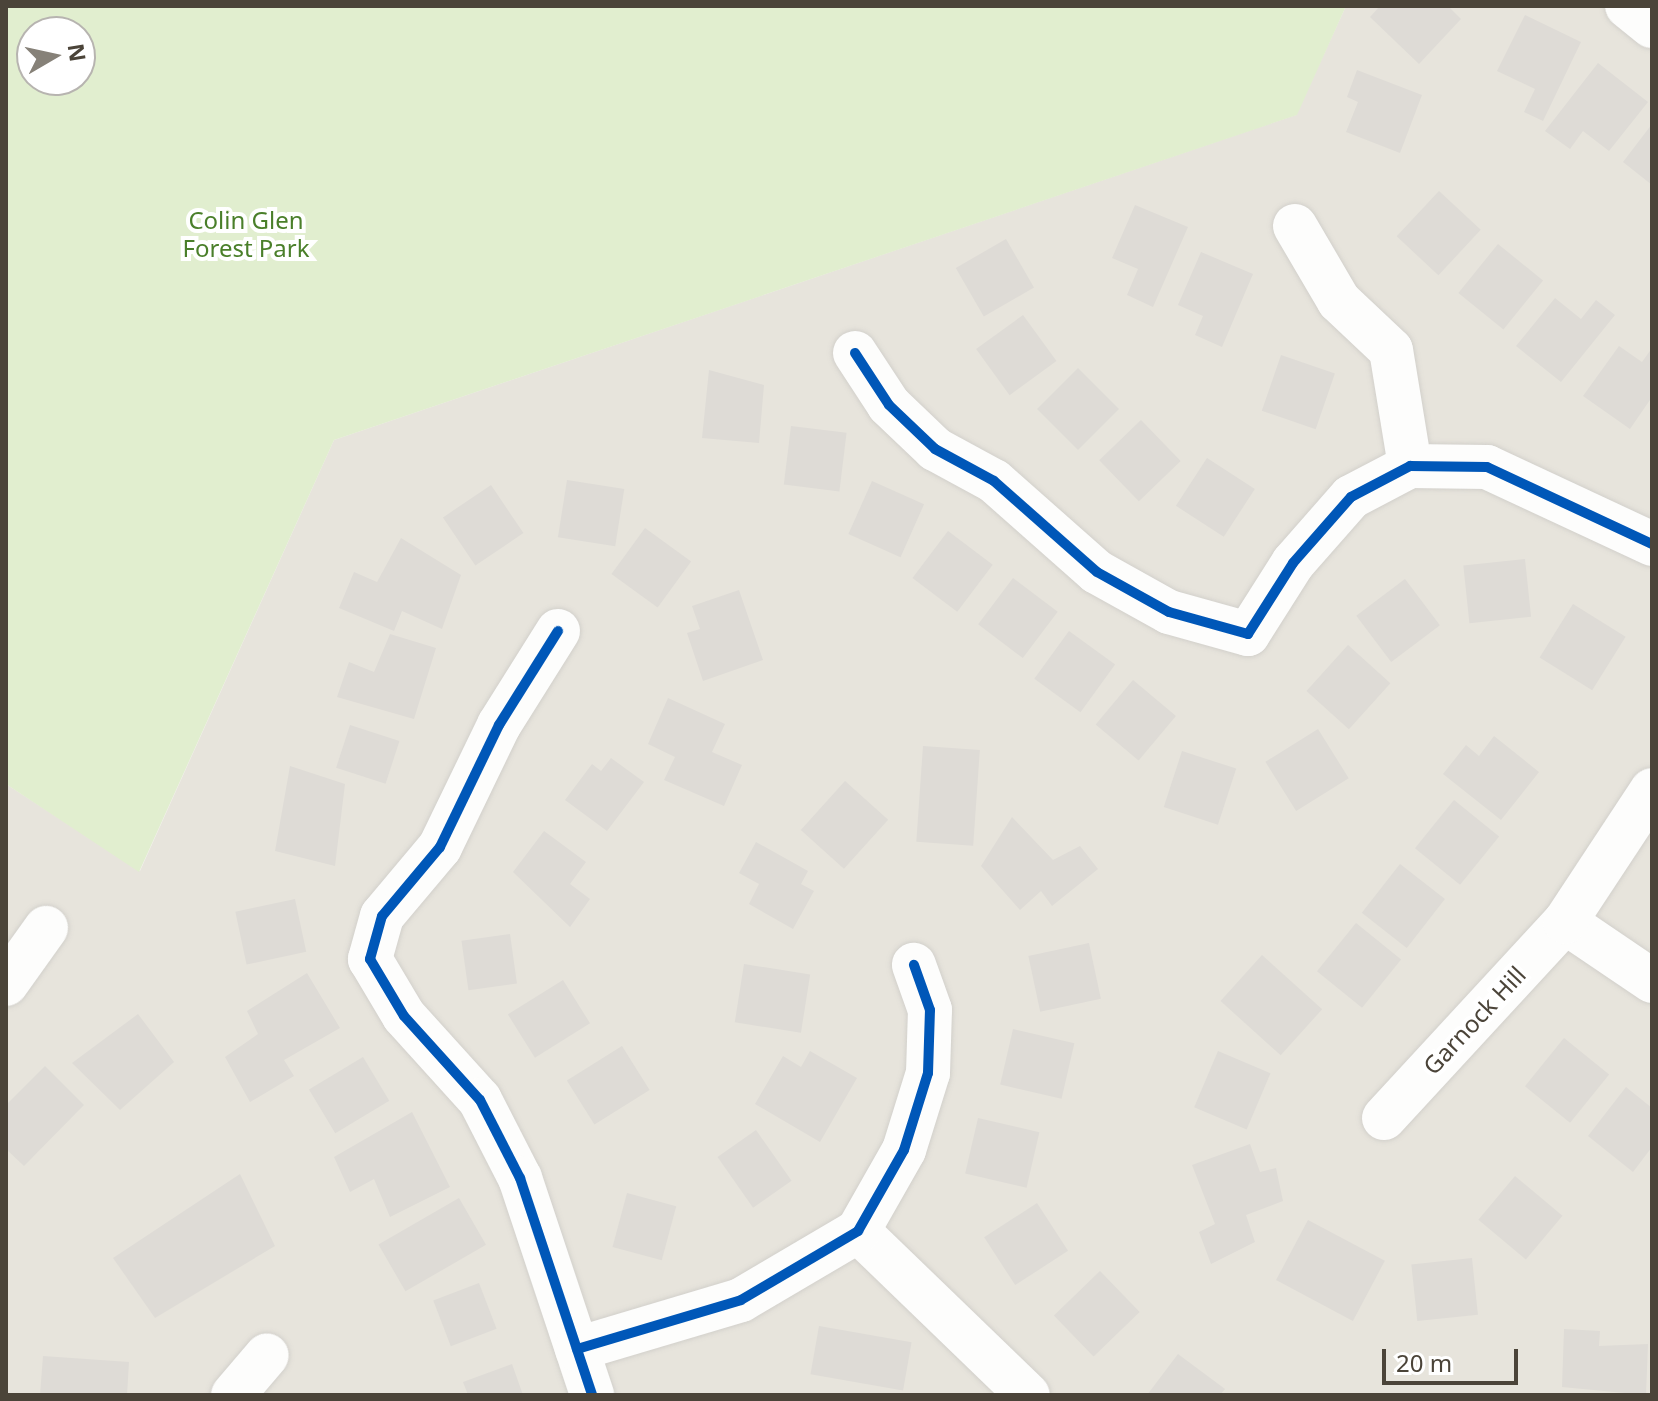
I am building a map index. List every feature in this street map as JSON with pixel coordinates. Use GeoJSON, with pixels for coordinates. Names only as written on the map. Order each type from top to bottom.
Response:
{"type":"FeatureCollection","features":[{"type":"Feature","properties":{"kind":"street"},"geometry":{"type":"LineString","coordinates":[[1627,6],[1652,26]]}},
{"type":"Feature","properties":{"kind":"street"},"geometry":{"type":"LineString","coordinates":[[1295,226],[1339,301],[1391,350],[1410,466]]}},
{"type":"Feature","properties":{"kind":"street"},"geometry":{"type":"LineString","coordinates":[[855,353],[889,405],[935,449],[994,481],[1097,572],[1169,612],[1248,634],[1293,563],[1351,497],[1410,466],[1487,467],[1652,544]]}},
{"type":"Feature","properties":{"kind":"street"},"geometry":{"type":"LineString","coordinates":[[558,631],[499,725],[440,847],[382,916],[370,959],[404,1016],[480,1100],[520,1178],[592,1395]]}},
{"type":"Feature","properties":{"kind":"street","name":"Garnock Hill"},"geometry":{"type":"LineString","coordinates":[[1384,1118],[1565,922],[1652,790]]}},
{"type":"Feature","properties":{"kind":"street"},"geometry":{"type":"LineString","coordinates":[[1565,922],[1652,981]]}},
{"type":"Feature","properties":{"kind":"street"},"geometry":{"type":"LineString","coordinates":[[6,984],[46,928]]}},
{"type":"Feature","properties":{"kind":"street"},"geometry":{"type":"LineString","coordinates":[[577,1349],[741,1300],[858,1231],[904,1150],[928,1073],[930,1010],[914,965]]}},
{"type":"Feature","properties":{"kind":"street"},"geometry":{"type":"LineString","coordinates":[[858,1231],[1028,1395]]}},
{"type":"Feature","properties":{"kind":"street"},"geometry":{"type":"LineString","coordinates":[[233,1395],[267,1355]]}},
{"type":"Feature","properties":{"kind":"shaded area"},"geometry":{"type":"Polygon","coordinates":[[[1346,6],[1652,6],[1652,1395],[6,1395],[6,784],[140,871],[334,440],[1296,115],[1346,6]]]}},
{"type":"Feature","properties":{"kind":"green space","name":"Colin Glen Forest Park"},"geometry":{"type":"Polygon","coordinates":[[[6,6],[1346,6],[1297,115],[334,440],[139,872],[6,784],[6,6]]]}},
{"type":"Feature","properties":{"kind":"building"},"geometry":{"type":"Polygon","coordinates":[[[1380,6],[1448,6],[1461,19],[1419,64],[1370,17],[1380,6]]]}},
{"type":"Feature","properties":{"kind":"building"},"geometry":{"type":"Polygon","coordinates":[[[1525,15],[1581,42],[1543,121],[1524,112],[1535,89],[1497,71],[1525,15]]]}},
{"type":"Feature","properties":{"kind":"building"},"geometry":{"type":"Polygon","coordinates":[[[1598,63],[1648,102],[1609,151],[1583,131],[1570,149],[1545,131],[1598,63]]]}},
{"type":"Feature","properties":{"kind":"building"},"geometry":{"type":"Polygon","coordinates":[[[1357,70],[1422,95],[1400,153],[1346,132],[1358,102],[1347,97],[1357,70]]]}},
{"type":"Feature","properties":{"kind":"building"},"geometry":{"type":"Polygon","coordinates":[[[1652,124],[1652,185],[1623,162],[1652,124]]]}},
{"type":"Feature","properties":{"kind":"building"},"geometry":{"type":"Polygon","coordinates":[[[1439,191],[1481,230],[1438,275],[1397,236],[1439,191]]]}},
{"type":"Feature","properties":{"kind":"building"},"geometry":{"type":"Polygon","coordinates":[[[1135,205],[1188,227],[1153,307],[1127,295],[1138,269],[1112,258],[1135,205]]]}},
{"type":"Feature","properties":{"kind":"building"},"geometry":{"type":"Polygon","coordinates":[[[1006,239],[1034,287],[984,316],[956,268],[1006,239]]]}},
{"type":"Feature","properties":{"kind":"building"},"geometry":{"type":"Polygon","coordinates":[[[1498,244],[1543,281],[1503,329],[1458,293],[1498,244]]]}},
{"type":"Feature","properties":{"kind":"building"},"geometry":{"type":"Polygon","coordinates":[[[1201,252],[1253,274],[1222,347],[1195,335],[1203,316],[1178,305],[1201,252]]]}},
{"type":"Feature","properties":{"kind":"building"},"geometry":{"type":"Polygon","coordinates":[[[1555,298],[1581,319],[1596,300],[1615,315],[1561,382],[1516,346],[1555,298]]]}},
{"type":"Feature","properties":{"kind":"building"},"geometry":{"type":"Polygon","coordinates":[[[1023,315],[1057,361],[1010,395],[976,349],[1023,315]]]}},
{"type":"Feature","properties":{"kind":"building"},"geometry":{"type":"Polygon","coordinates":[[[1619,346],[1642,362],[1652,348],[1652,397],[1630,429],[1583,396],[1619,346]]]}},
{"type":"Feature","properties":{"kind":"building"},"geometry":{"type":"Polygon","coordinates":[[[1281,355],[1335,374],[1316,429],[1262,411],[1281,355]]]}},
{"type":"Feature","properties":{"kind":"building"},"geometry":{"type":"Polygon","coordinates":[[[1078,368],[1119,409],[1078,450],[1037,409],[1078,368]]]}},
{"type":"Feature","properties":{"kind":"building"},"geometry":{"type":"Polygon","coordinates":[[[709,370],[764,385],[759,443],[702,438],[709,370]]]}},
{"type":"Feature","properties":{"kind":"building"},"geometry":{"type":"Polygon","coordinates":[[[1141,420],[1181,461],[1139,501],[1099,460],[1141,420]]]}},
{"type":"Feature","properties":{"kind":"building"},"geometry":{"type":"Polygon","coordinates":[[[791,426],[847,433],[839,491],[784,485],[791,426]]]}},
{"type":"Feature","properties":{"kind":"building"},"geometry":{"type":"Polygon","coordinates":[[[1207,458],[1255,489],[1224,537],[1176,506],[1207,458]]]}},
{"type":"Feature","properties":{"kind":"building"},"geometry":{"type":"Polygon","coordinates":[[[567,480],[624,489],[615,546],[558,537],[567,480]]]}},
{"type":"Feature","properties":{"kind":"building"},"geometry":{"type":"Polygon","coordinates":[[[872,481],[924,504],[900,557],[848,534],[872,481]]]}},
{"type":"Feature","properties":{"kind":"building"},"geometry":{"type":"Polygon","coordinates":[[[491,485],[523,533],[475,566],[443,517],[491,485]]]}},
{"type":"Feature","properties":{"kind":"building"},"geometry":{"type":"Polygon","coordinates":[[[645,528],[691,562],[658,608],[611,574],[645,528]]]}},
{"type":"Feature","properties":{"kind":"building"},"geometry":{"type":"Polygon","coordinates":[[[948,531],[993,565],[957,612],[912,578],[948,531]]]}},
{"type":"Feature","properties":{"kind":"building"},"geometry":{"type":"Polygon","coordinates":[[[401,538],[461,575],[442,629],[402,611],[394,631],[339,608],[354,572],[377,582],[401,538]]]}},
{"type":"Feature","properties":{"kind":"building"},"geometry":{"type":"Polygon","coordinates":[[[1525,559],[1531,617],[1469,623],[1463,565],[1525,559]]]}},
{"type":"Feature","properties":{"kind":"building"},"geometry":{"type":"Polygon","coordinates":[[[1013,578],[1058,612],[1023,658],[978,624],[1013,578]]]}},
{"type":"Feature","properties":{"kind":"building"},"geometry":{"type":"Polygon","coordinates":[[[1405,579],[1440,625],[1391,662],[1356,616],[1405,579]]]}},
{"type":"Feature","properties":{"kind":"building"},"geometry":{"type":"Polygon","coordinates":[[[739,590],[763,660],[703,681],[687,633],[700,629],[692,606],[739,590]]]}},
{"type":"Feature","properties":{"kind":"building"},"geometry":{"type":"Polygon","coordinates":[[[1573,604],[1626,637],[1592,690],[1540,657],[1573,604]]]}},
{"type":"Feature","properties":{"kind":"building"},"geometry":{"type":"Polygon","coordinates":[[[1069,631],[1115,665],[1080,712],[1034,679],[1069,631]]]}},
{"type":"Feature","properties":{"kind":"building"},"geometry":{"type":"Polygon","coordinates":[[[390,634],[436,648],[414,719],[337,697],[349,662],[374,672],[390,634]]]}},
{"type":"Feature","properties":{"kind":"building"},"geometry":{"type":"Polygon","coordinates":[[[1348,645],[1390,683],[1349,729],[1307,691],[1348,645]]]}},
{"type":"Feature","properties":{"kind":"building"},"geometry":{"type":"Polygon","coordinates":[[[1133,680],[1176,716],[1139,760],[1096,724],[1133,680]]]}},
{"type":"Feature","properties":{"kind":"building"},"geometry":{"type":"Polygon","coordinates":[[[668,698],[725,724],[712,752],[742,765],[724,806],[664,780],[675,757],[648,744],[668,698]]]}},
{"type":"Feature","properties":{"kind":"building"},"geometry":{"type":"Polygon","coordinates":[[[350,725],[399,741],[386,784],[336,768],[350,725]]]}},
{"type":"Feature","properties":{"kind":"building"},"geometry":{"type":"Polygon","coordinates":[[[1318,729],[1349,778],[1296,811],[1265,762],[1318,729]]]}},
{"type":"Feature","properties":{"kind":"building"},"geometry":{"type":"Polygon","coordinates":[[[1494,736],[1539,772],[1501,820],[1443,774],[1466,745],[1479,756],[1494,736]]]}},
{"type":"Feature","properties":{"kind":"building"},"geometry":{"type":"Polygon","coordinates":[[[923,746],[980,750],[973,846],[916,842],[923,746]]]}},
{"type":"Feature","properties":{"kind":"building"},"geometry":{"type":"Polygon","coordinates":[[[1182,751],[1236,769],[1218,825],[1164,807],[1182,751]]]}},
{"type":"Feature","properties":{"kind":"building"},"geometry":{"type":"Polygon","coordinates":[[[611,758],[644,782],[607,831],[565,800],[592,764],[601,771],[611,758]]]}},
{"type":"Feature","properties":{"kind":"building"},"geometry":{"type":"Polygon","coordinates":[[[290,766],[345,784],[335,866],[275,851],[290,766]]]}},
{"type":"Feature","properties":{"kind":"building"},"geometry":{"type":"Polygon","coordinates":[[[845,781],[888,820],[844,869],[801,830],[845,781]]]}},
{"type":"Feature","properties":{"kind":"building"},"geometry":{"type":"Polygon","coordinates":[[[1454,800],[1499,837],[1460,885],[1415,848],[1454,800]]]}},
{"type":"Feature","properties":{"kind":"building"},"geometry":{"type":"Polygon","coordinates":[[[1012,817],[1053,860],[1080,846],[1098,869],[1052,906],[1041,891],[1020,910],[981,866],[1012,817]]]}},
{"type":"Feature","properties":{"kind":"building"},"geometry":{"type":"Polygon","coordinates":[[[544,831],[586,862],[570,884],[590,899],[570,927],[513,872],[544,831]]]}},
{"type":"Feature","properties":{"kind":"building"},"geometry":{"type":"Polygon","coordinates":[[[756,842],[808,871],[801,884],[814,891],[793,929],[749,904],[759,884],[739,873],[756,842]]]}},
{"type":"Feature","properties":{"kind":"building"},"geometry":{"type":"Polygon","coordinates":[[[1400,864],[1445,899],[1407,948],[1362,913],[1400,864]]]}},
{"type":"Feature","properties":{"kind":"building"},"geometry":{"type":"Polygon","coordinates":[[[295,899],[306,952],[247,965],[235,912],[295,899]]]}},
{"type":"Feature","properties":{"kind":"building"},"geometry":{"type":"Polygon","coordinates":[[[1356,923],[1401,960],[1362,1008],[1317,971],[1356,923]]]}},
{"type":"Feature","properties":{"kind":"building"},"geometry":{"type":"Polygon","coordinates":[[[510,934],[517,984],[468,990],[461,941],[510,934]]]}},
{"type":"Feature","properties":{"kind":"building"},"geometry":{"type":"Polygon","coordinates":[[[1089,943],[1101,999],[1040,1012],[1028,956],[1089,943]]]}},
{"type":"Feature","properties":{"kind":"building"},"geometry":{"type":"Polygon","coordinates":[[[1262,955],[1322,1009],[1281,1055],[1221,1001],[1262,955]]]}},
{"type":"Feature","properties":{"kind":"building"},"geometry":{"type":"Polygon","coordinates":[[[744,964],[810,974],[801,1033],[735,1022],[744,964]]]}},
{"type":"Feature","properties":{"kind":"building"},"geometry":{"type":"Polygon","coordinates":[[[307,973],[340,1028],[284,1060],[294,1076],[250,1102],[225,1057],[258,1034],[247,1011],[307,973]]]}},
{"type":"Feature","properties":{"kind":"building"},"geometry":{"type":"Polygon","coordinates":[[[563,980],[590,1023],[535,1058],[508,1014],[563,980]]]}},
{"type":"Feature","properties":{"kind":"building"},"geometry":{"type":"Polygon","coordinates":[[[138,1014],[174,1062],[120,1110],[72,1063],[138,1014]]]}},
{"type":"Feature","properties":{"kind":"building"},"geometry":{"type":"Polygon","coordinates":[[[1013,1029],[1074,1043],[1062,1099],[1000,1085],[1013,1029]]]}},
{"type":"Feature","properties":{"kind":"building"},"geometry":{"type":"Polygon","coordinates":[[[1564,1038],[1609,1075],[1570,1123],[1525,1086],[1564,1038]]]}},
{"type":"Feature","properties":{"kind":"building"},"geometry":{"type":"Polygon","coordinates":[[[622,1046],[650,1090],[594,1125],[567,1080],[622,1046]]]}},
{"type":"Feature","properties":{"kind":"building"},"geometry":{"type":"Polygon","coordinates":[[[810,1051],[857,1078],[820,1142],[755,1104],[783,1056],[801,1067],[810,1051]]]}},
{"type":"Feature","properties":{"kind":"building"},"geometry":{"type":"Polygon","coordinates":[[[1218,1051],[1270,1073],[1247,1129],[1194,1107],[1218,1051]]]}},
{"type":"Feature","properties":{"kind":"building"},"geometry":{"type":"Polygon","coordinates":[[[363,1057],[389,1101],[335,1133],[309,1089],[363,1057]]]}},
{"type":"Feature","properties":{"kind":"building"},"geometry":{"type":"Polygon","coordinates":[[[45,1066],[84,1105],[24,1166],[6,1149],[6,1105],[45,1066]]]}},
{"type":"Feature","properties":{"kind":"building"},"geometry":{"type":"Polygon","coordinates":[[[1626,1087],[1652,1108],[1652,1147],[1633,1172],[1588,1136],[1626,1087]]]}},
{"type":"Feature","properties":{"kind":"building"},"geometry":{"type":"Polygon","coordinates":[[[412,1112],[450,1187],[390,1217],[374,1179],[350,1192],[334,1157],[412,1112]]]}},
{"type":"Feature","properties":{"kind":"building"},"geometry":{"type":"Polygon","coordinates":[[[978,1118],[1039,1132],[1027,1188],[965,1174],[978,1118]]]}},
{"type":"Feature","properties":{"kind":"building"},"geometry":{"type":"Polygon","coordinates":[[[756,1130],[792,1181],[753,1208],[717,1157],[756,1130]]]}},
{"type":"Feature","properties":{"kind":"building"},"geometry":{"type":"Polygon","coordinates":[[[1250,1144],[1260,1172],[1276,1168],[1283,1201],[1246,1215],[1255,1242],[1211,1264],[1199,1232],[1215,1224],[1192,1165],[1250,1144]]]}},
{"type":"Feature","properties":{"kind":"building"},"geometry":{"type":"Polygon","coordinates":[[[240,1174],[275,1246],[155,1318],[113,1258],[240,1174]]]}},
{"type":"Feature","properties":{"kind":"building"},"geometry":{"type":"Polygon","coordinates":[[[1515,1176],[1562,1216],[1526,1260],[1478,1220],[1515,1176]]]}},
{"type":"Feature","properties":{"kind":"building"},"geometry":{"type":"Polygon","coordinates":[[[627,1193],[676,1206],[662,1260],[613,1247],[627,1193]]]}},
{"type":"Feature","properties":{"kind":"building"},"geometry":{"type":"Polygon","coordinates":[[[459,1198],[486,1245],[405,1291],[378,1244],[459,1198]]]}},
{"type":"Feature","properties":{"kind":"building"},"geometry":{"type":"Polygon","coordinates":[[[1037,1203],[1068,1251],[1015,1285],[984,1237],[1037,1203]]]}},
{"type":"Feature","properties":{"kind":"building"},"geometry":{"type":"Polygon","coordinates":[[[1308,1220],[1385,1261],[1353,1321],[1276,1280],[1308,1220]]]}},
{"type":"Feature","properties":{"kind":"building"},"geometry":{"type":"Polygon","coordinates":[[[1472,1258],[1478,1315],[1417,1321],[1411,1264],[1472,1258]]]}},
{"type":"Feature","properties":{"kind":"building"},"geometry":{"type":"Polygon","coordinates":[[[1100,1271],[1140,1312],[1094,1356],[1054,1315],[1100,1271]]]}},
{"type":"Feature","properties":{"kind":"building"},"geometry":{"type":"Polygon","coordinates":[[[479,1283],[497,1329],[451,1346],[433,1301],[479,1283]]]}},
{"type":"Feature","properties":{"kind":"building"},"geometry":{"type":"Polygon","coordinates":[[[819,1326],[912,1342],[903,1391],[810,1374],[819,1326]]]}},
{"type":"Feature","properties":{"kind":"building"},"geometry":{"type":"Polygon","coordinates":[[[1564,1329],[1600,1331],[1599,1346],[1648,1344],[1646,1395],[1562,1387],[1564,1329]]]}},
{"type":"Feature","properties":{"kind":"building"},"geometry":{"type":"Polygon","coordinates":[[[1178,1354],[1225,1389],[1220,1395],[1147,1395],[1178,1354]]]}},
{"type":"Feature","properties":{"kind":"building"},"geometry":{"type":"Polygon","coordinates":[[[43,1356],[129,1362],[127,1395],[40,1395],[43,1356]]]}},
{"type":"Feature","properties":{"kind":"building"},"geometry":{"type":"Polygon","coordinates":[[[512,1364],[523,1395],[468,1395],[463,1382],[512,1364]]]}},
{"type":"Feature","properties":{"kind":"cycle path"},"geometry":{"type":"LineString","coordinates":[[855,353],[889,405],[935,449],[994,481],[1097,572],[1169,612],[1248,634],[1293,563],[1351,497],[1410,466],[1487,467],[1652,544]]}},
{"type":"Feature","properties":{"kind":"cycle path"},"geometry":{"type":"LineString","coordinates":[[558,631],[499,725],[440,847],[382,916],[370,959],[404,1016],[480,1100],[520,1178],[592,1395]]}},
{"type":"Feature","properties":{"kind":"cycle path"},"geometry":{"type":"LineString","coordinates":[[577,1349],[741,1300],[858,1231],[904,1150],[928,1073],[930,1010],[914,965]]}}]}
